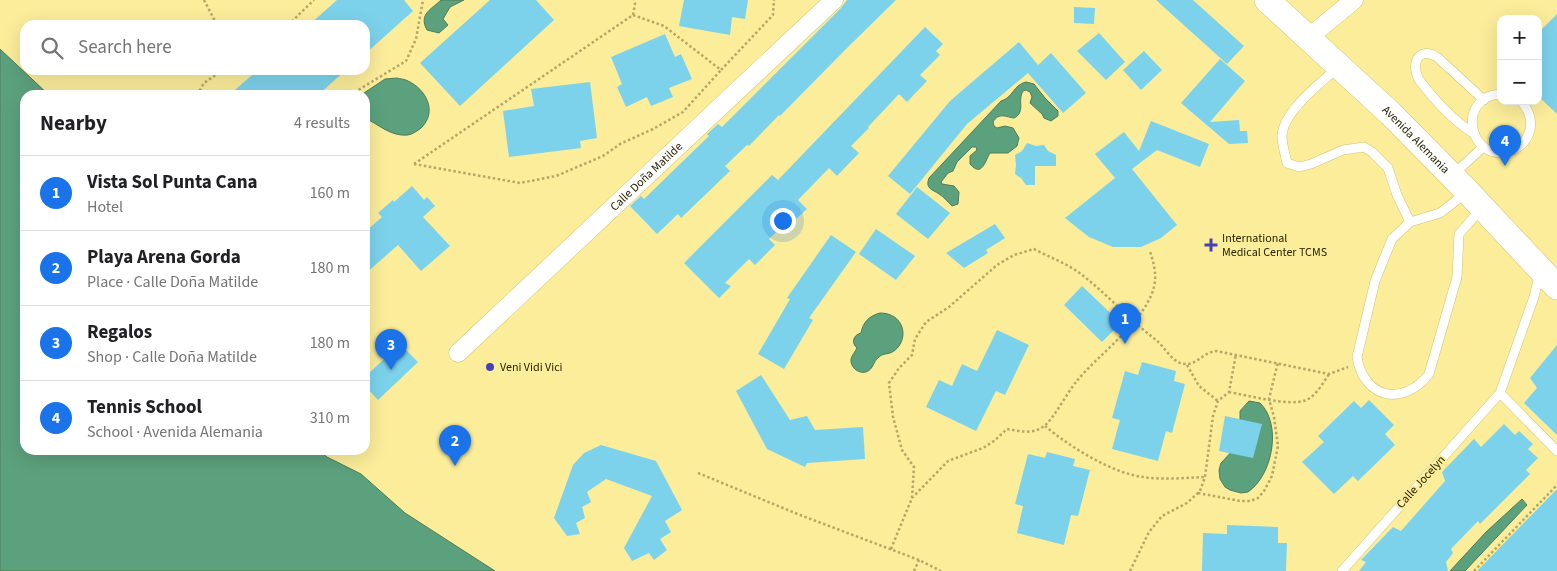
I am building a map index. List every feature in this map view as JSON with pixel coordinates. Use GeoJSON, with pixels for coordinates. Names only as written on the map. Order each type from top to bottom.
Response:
{"type":"FeatureCollection","features":[{"type":"Feature","properties":{"kind":"street","name":"Calle Doña Matilde"},"geometry":{"type":"LineString","coordinates":[[458,352],[834,0]]}},
{"type":"Feature","properties":{"kind":"street","name":"Avenida Alemania"},"geometry":{"type":"LineString","coordinates":[[1267,0],[1391,114],[1557,287]]}},
{"type":"Feature","properties":{"kind":"street"},"geometry":{"type":"LineString","coordinates":[[1308,38],[1354,0]]}},
{"type":"Feature","properties":{"kind":"lane"},"geometry":{"type":"LineString","coordinates":[[1484,100],[1437,57],[1430,53],[1420,54],[1415,65],[1419,79],[1448,113],[1473,133],[1483,147],[1499,152],[1507,152],[1522,144],[1527,138],[1531,122],[1529,113],[1524,105]]}},
{"type":"Feature","properties":{"kind":"lane"},"geometry":{"type":"LineString","coordinates":[[1339,66],[1301,102],[1287,119],[1282,135],[1287,162],[1298,167],[1311,164],[1343,150],[1364,147],[1372,152],[1388,168],[1396,194],[1410,222]]}},
{"type":"Feature","properties":{"kind":"lane"},"geometry":{"type":"LineString","coordinates":[[1473,133],[1472,116],[1476,109],[1484,100],[1497,94]]}},
{"type":"Feature","properties":{"kind":"lane"},"geometry":{"type":"LineString","coordinates":[[1467,192],[1440,213],[1410,222],[1392,239],[1375,282],[1357,357],[1359,369],[1365,380],[1374,388],[1386,393],[1398,394],[1410,391],[1421,384],[1428,374],[1457,277],[1459,234],[1467,192],[1483,147]]}},
{"type":"Feature","properties":{"kind":"lane","name":"Calle Jocelyn"},"geometry":{"type":"LineString","coordinates":[[1342,571],[1500,393],[1534,297],[1540,269]]}},
{"type":"Feature","properties":{"kind":"lane"},"geometry":{"type":"LineString","coordinates":[[1500,393],[1557,451]]}},
{"type":"Feature","properties":{"kind":"path"},"geometry":{"type":"LineString","coordinates":[[204,0],[214,20]]}},
{"type":"Feature","properties":{"kind":"path"},"geometry":{"type":"LineString","coordinates":[[293,20],[314,0]]}},
{"type":"Feature","properties":{"kind":"path"},"geometry":{"type":"LineString","coordinates":[[358,90],[406,61],[416,39],[423,0]]}},
{"type":"Feature","properties":{"kind":"path"},"geometry":{"type":"LineString","coordinates":[[634,0],[633,15],[414,164],[520,183],[556,176],[603,156],[620,144],[653,129],[683,112],[773,14],[774,0]]}},
{"type":"Feature","properties":{"kind":"path"},"geometry":{"type":"LineString","coordinates":[[633,15],[664,26],[721,70]]}},
{"type":"Feature","properties":{"kind":"path"},"geometry":{"type":"LineString","coordinates":[[200,90],[204,83],[216,75]]}},
{"type":"Feature","properties":{"kind":"path"},"geometry":{"type":"LineString","coordinates":[[891,550],[912,498],[914,467],[902,450],[893,417],[889,383],[912,354],[916,339],[926,322],[949,307],[997,265],[1014,255],[1034,249],[1080,273],[1134,323],[1160,343],[1177,361],[1187,365],[1199,386],[1218,401]]}},
{"type":"Feature","properties":{"kind":"path"},"geometry":{"type":"LineString","coordinates":[[912,498],[948,462],[994,442],[1007,429],[1026,432],[1045,426],[1087,369],[1134,323],[1148,299],[1155,281],[1150,251]]}},
{"type":"Feature","properties":{"kind":"path"},"geometry":{"type":"LineString","coordinates":[[1187,365],[1208,352],[1216,350],[1329,374]]}},
{"type":"Feature","properties":{"kind":"path"},"geometry":{"type":"LineString","coordinates":[[1130,571],[1149,532],[1162,516],[1187,503],[1200,491],[1205,478],[1213,416],[1218,401],[1228,392],[1236,354]]}},
{"type":"Feature","properties":{"kind":"path"},"geometry":{"type":"LineString","coordinates":[[1198,493],[1240,501],[1250,501],[1258,498],[1264,491],[1272,476],[1278,446],[1274,417],[1269,399],[1278,362]]}},
{"type":"Feature","properties":{"kind":"path"},"geometry":{"type":"LineString","coordinates":[[1228,392],[1288,402],[1306,401],[1317,391],[1329,374],[1358,363]]}},
{"type":"Feature","properties":{"kind":"path"},"geometry":{"type":"LineString","coordinates":[[1045,426],[1061,440],[1124,474],[1144,478],[1205,478]]}},
{"type":"Feature","properties":{"kind":"path"},"geometry":{"type":"LineString","coordinates":[[698,473],[800,515],[920,560],[941,571]]}},
{"type":"Feature","properties":{"kind":"path"},"geometry":{"type":"LineString","coordinates":[[1474,571],[1557,485]]}},
{"type":"Feature","properties":{"kind":"path"},"geometry":{"type":"LineString","coordinates":[[914,571],[920,560]]}},
{"type":"Feature","properties":{"kind":"shaded area"},"geometry":{"type":"Polygon","coordinates":[[[441,0],[464,0],[450,7],[443,19],[448,25],[439,33],[427,30],[424,20],[425,16],[441,0]]]}},
{"type":"Feature","properties":{"kind":"shaded area"},"geometry":{"type":"Polygon","coordinates":[[[0,49],[20,68],[20,75],[28,75],[44,90],[20,90],[20,455],[324,455],[361,474],[405,513],[495,571],[0,571],[0,49]]]}},
{"type":"Feature","properties":{"kind":"shaded area"},"geometry":{"type":"Polygon","coordinates":[[[397,78],[407,80],[425,95],[428,102],[429,115],[421,128],[413,133],[408,135],[396,134],[370,121],[368,90],[385,79],[397,78]]]}},
{"type":"Feature","properties":{"kind":"shaded area"},"geometry":{"type":"Polygon","coordinates":[[[1026,82],[1034,84],[1058,111],[1058,116],[1051,121],[1044,118],[1030,103],[1032,97],[1030,92],[1023,91],[1021,95],[1021,109],[1018,116],[1014,118],[1000,116],[993,122],[997,128],[1005,126],[1013,128],[1019,138],[1017,146],[1008,153],[990,153],[980,169],[974,168],[970,164],[970,156],[977,150],[976,147],[972,147],[957,162],[953,171],[948,173],[941,182],[942,184],[954,186],[959,192],[958,204],[952,206],[929,187],[929,178],[1001,101],[1008,97],[1018,86],[1026,82]]]}},
{"type":"Feature","properties":{"kind":"shaded area"},"geometry":{"type":"Polygon","coordinates":[[[880,313],[896,318],[902,327],[902,341],[894,351],[881,355],[869,371],[857,371],[851,362],[851,358],[857,348],[854,344],[854,339],[856,335],[861,333],[867,320],[880,313]]]}},
{"type":"Feature","properties":{"kind":"shaded area"},"geometry":{"type":"Polygon","coordinates":[[[1249,401],[1260,403],[1267,412],[1271,423],[1272,449],[1264,474],[1257,484],[1248,492],[1241,493],[1225,487],[1220,479],[1219,470],[1221,463],[1234,449],[1240,431],[1240,411],[1249,401]]]}},
{"type":"Feature","properties":{"kind":"shaded area"},"geometry":{"type":"Polygon","coordinates":[[[1522,499],[1527,505],[1465,571],[1450,571],[1486,532],[1522,499]]]}},
{"type":"Feature","properties":{"kind":"building"},"geometry":{"type":"Polygon","coordinates":[[[337,0],[404,0],[413,11],[370,50],[370,20],[315,20],[337,0]]]}},
{"type":"Feature","properties":{"kind":"building"},"geometry":{"type":"Polygon","coordinates":[[[490,0],[536,0],[554,20],[460,106],[420,63],[490,0]]]}},
{"type":"Feature","properties":{"kind":"building"},"geometry":{"type":"Polygon","coordinates":[[[684,0],[748,0],[745,19],[732,17],[730,35],[679,26],[684,0]]]}},
{"type":"Feature","properties":{"kind":"building"},"geometry":{"type":"Polygon","coordinates":[[[847,0],[896,0],[780,116],[725,166],[730,171],[681,218],[678,214],[657,234],[630,206],[641,196],[644,199],[709,136],[707,134],[718,124],[722,127],[847,0]]]}},
{"type":"Feature","properties":{"kind":"building"},"geometry":{"type":"Polygon","coordinates":[[[1156,0],[1193,0],[1244,46],[1227,64],[1156,0]]]}},
{"type":"Feature","properties":{"kind":"building"},"geometry":{"type":"Polygon","coordinates":[[[1074,7],[1095,8],[1094,24],[1074,23],[1074,7]]]}},
{"type":"Feature","properties":{"kind":"building"},"geometry":{"type":"Polygon","coordinates":[[[1557,14],[1557,114],[1542,100],[1542,29],[1557,14]]]}},
{"type":"Feature","properties":{"kind":"building"},"geometry":{"type":"Polygon","coordinates":[[[925,27],[943,44],[936,51],[940,55],[920,75],[927,81],[907,102],[899,94],[851,146],[859,153],[837,176],[829,168],[798,200],[807,209],[795,220],[792,217],[769,239],[775,245],[755,265],[749,259],[725,283],[731,286],[719,298],[684,263],[772,175],[778,180],[925,27]]]}},
{"type":"Feature","properties":{"kind":"building"},"geometry":{"type":"Polygon","coordinates":[[[1099,33],[1125,62],[1106,80],[1077,51],[1099,33]]]}},
{"type":"Feature","properties":{"kind":"building"},"geometry":{"type":"Polygon","coordinates":[[[665,34],[675,57],[681,54],[692,79],[669,88],[673,97],[651,106],[647,97],[626,107],[617,87],[622,84],[611,57],[665,34]]]}},
{"type":"Feature","properties":{"kind":"building"},"geometry":{"type":"Polygon","coordinates":[[[1019,42],[1038,65],[1051,53],[1086,93],[1063,113],[1028,73],[967,124],[910,194],[888,176],[950,101],[1019,42]]]}},
{"type":"Feature","properties":{"kind":"building"},"geometry":{"type":"Polygon","coordinates":[[[1144,51],[1162,70],[1141,90],[1123,70],[1144,51]]]}},
{"type":"Feature","properties":{"kind":"building"},"geometry":{"type":"Polygon","coordinates":[[[1220,59],[1245,81],[1210,122],[1239,120],[1240,131],[1247,131],[1248,143],[1229,144],[1181,103],[1220,59]]]}},
{"type":"Feature","properties":{"kind":"building"},"geometry":{"type":"Polygon","coordinates":[[[252,75],[340,75],[324,90],[235,90],[252,75]]]}},
{"type":"Feature","properties":{"kind":"building"},"geometry":{"type":"Polygon","coordinates":[[[590,82],[597,138],[580,141],[581,148],[509,157],[503,111],[534,106],[531,89],[590,82]]]}},
{"type":"Feature","properties":{"kind":"building"},"geometry":{"type":"Polygon","coordinates":[[[1151,121],[1209,144],[1200,167],[1157,150],[1132,169],[1177,225],[1161,238],[1141,247],[1113,247],[1089,237],[1065,218],[1115,178],[1095,154],[1124,132],[1139,151],[1151,121]]]}},
{"type":"Feature","properties":{"kind":"building"},"geometry":{"type":"Polygon","coordinates":[[[1027,143],[1036,146],[1044,145],[1048,151],[1056,155],[1056,166],[1035,166],[1035,185],[1026,185],[1015,174],[1015,155],[1022,151],[1027,143]]]}},
{"type":"Feature","properties":{"kind":"building"},"geometry":{"type":"Polygon","coordinates":[[[412,186],[424,200],[427,197],[435,206],[423,217],[450,246],[421,271],[398,245],[370,270],[370,228],[382,217],[378,213],[393,200],[394,202],[412,186]]]}},
{"type":"Feature","properties":{"kind":"building"},"geometry":{"type":"Polygon","coordinates":[[[917,187],[950,213],[928,239],[896,214],[917,187]]]}},
{"type":"Feature","properties":{"kind":"building"},"geometry":{"type":"Polygon","coordinates":[[[995,224],[1005,238],[986,250],[988,253],[964,268],[946,253],[995,224]]]}},
{"type":"Feature","properties":{"kind":"building"},"geometry":{"type":"Polygon","coordinates":[[[876,229],[915,256],[896,280],[859,254],[876,229]]]}},
{"type":"Feature","properties":{"kind":"building"},"geometry":{"type":"Polygon","coordinates":[[[831,235],[856,252],[809,318],[813,320],[784,369],[758,354],[790,299],[787,298],[831,235]]]}},
{"type":"Feature","properties":{"kind":"building"},"geometry":{"type":"Polygon","coordinates":[[[1082,286],[1121,323],[1102,342],[1064,305],[1082,286]]]}},
{"type":"Feature","properties":{"kind":"building"},"geometry":{"type":"Polygon","coordinates":[[[997,330],[1029,345],[1005,395],[996,391],[976,431],[926,407],[939,380],[952,386],[962,364],[977,371],[997,330]]]}},
{"type":"Feature","properties":{"kind":"building"},"geometry":{"type":"Polygon","coordinates":[[[400,344],[418,362],[378,400],[370,391],[370,372],[400,344]]]}},
{"type":"Feature","properties":{"kind":"building"},"geometry":{"type":"Polygon","coordinates":[[[1557,345],[1557,435],[1524,403],[1537,388],[1530,378],[1557,345]]]}},
{"type":"Feature","properties":{"kind":"building"},"geometry":{"type":"Polygon","coordinates":[[[1142,362],[1176,371],[1174,381],[1185,384],[1172,433],[1166,431],[1158,461],[1112,449],[1120,420],[1112,418],[1125,371],[1138,375],[1142,362]]]}},
{"type":"Feature","properties":{"kind":"building"},"geometry":{"type":"Polygon","coordinates":[[[761,375],[790,420],[807,416],[815,430],[863,427],[865,459],[807,463],[805,467],[767,449],[736,391],[761,375]]]}},
{"type":"Feature","properties":{"kind":"building"},"geometry":{"type":"Polygon","coordinates":[[[1369,400],[1394,425],[1385,434],[1395,445],[1358,481],[1353,476],[1334,494],[1302,462],[1324,442],[1318,436],[1354,401],[1361,408],[1369,400]]]}},
{"type":"Feature","properties":{"kind":"building"},"geometry":{"type":"Polygon","coordinates":[[[1225,416],[1262,424],[1253,458],[1219,451],[1225,416]]]}},
{"type":"Feature","properties":{"kind":"building"},"geometry":{"type":"Polygon","coordinates":[[[1504,424],[1515,435],[1519,431],[1533,444],[1528,449],[1538,458],[1526,470],[1530,474],[1480,524],[1478,521],[1451,549],[1453,553],[1446,562],[1448,571],[1359,571],[1366,562],[1361,560],[1393,527],[1401,531],[1445,481],[1442,472],[1474,439],[1481,447],[1504,424]]]}},
{"type":"Feature","properties":{"kind":"building"},"geometry":{"type":"Polygon","coordinates":[[[601,445],[656,461],[682,510],[665,521],[671,532],[660,539],[667,550],[654,560],[649,553],[632,561],[624,548],[652,496],[606,479],[587,492],[591,502],[582,507],[585,518],[576,523],[580,534],[567,536],[554,518],[573,465],[584,453],[601,445]]]}},
{"type":"Feature","properties":{"kind":"building"},"geometry":{"type":"Polygon","coordinates":[[[1047,452],[1075,459],[1073,466],[1090,470],[1078,516],[1071,515],[1064,545],[1017,533],[1023,506],[1015,504],[1028,454],[1045,458],[1047,452]]]}},
{"type":"Feature","properties":{"kind":"building"},"geometry":{"type":"Polygon","coordinates":[[[1557,489],[1557,571],[1477,571],[1557,489]]]}},
{"type":"Feature","properties":{"kind":"building"},"geometry":{"type":"Polygon","coordinates":[[[1227,525],[1278,527],[1278,543],[1287,543],[1286,571],[1202,571],[1203,533],[1227,534],[1227,525]]]}},
{"type":"Feature","properties":{"kind":"place","name":"Tennis School"},"geometry":{"type":"Point","coordinates":[1505,166]}},
{"type":"Feature","properties":{"kind":"place","name":"International Medical Center TCMS"},"geometry":{"type":"Point","coordinates":[1211,245]}},
{"type":"Feature","properties":{"kind":"place","name":"Vista Sol Punta Cana"},"geometry":{"type":"Point","coordinates":[1125,344]}},
{"type":"Feature","properties":{"kind":"place","name":"Veni Vidi Vici"},"geometry":{"type":"Point","coordinates":[490,367]}},
{"type":"Feature","properties":{"kind":"place","name":"Regalos"},"geometry":{"type":"Point","coordinates":[391,370]}},
{"type":"Feature","properties":{"kind":"place","name":"Playa Arena Gorda"},"geometry":{"type":"Point","coordinates":[455,466]}}]}
